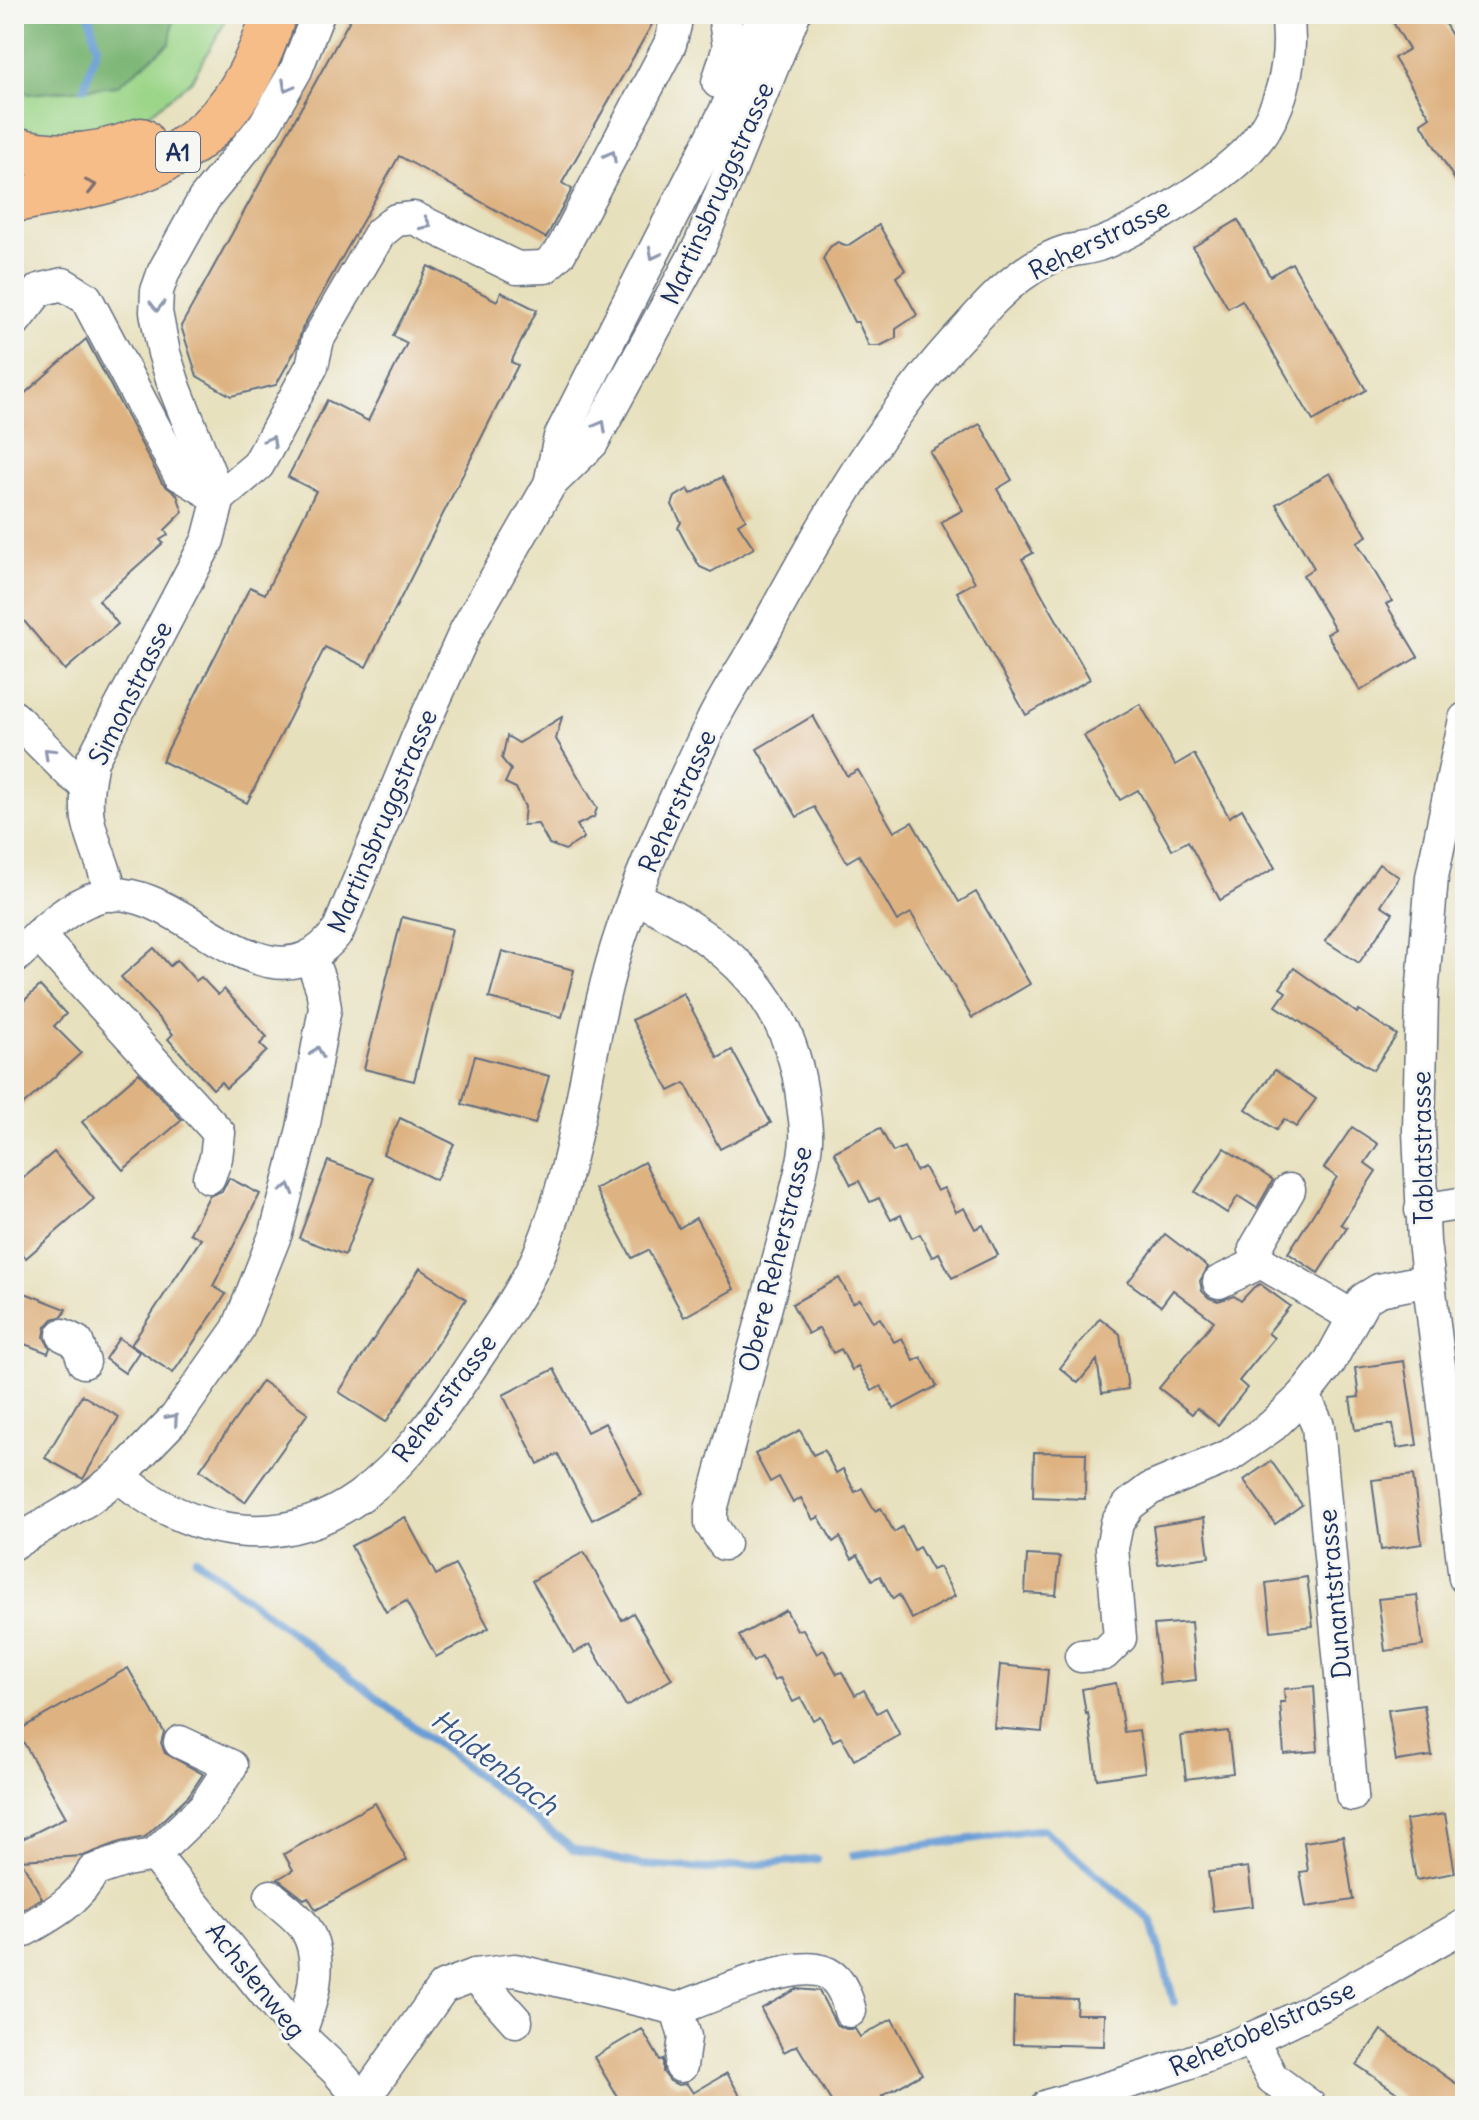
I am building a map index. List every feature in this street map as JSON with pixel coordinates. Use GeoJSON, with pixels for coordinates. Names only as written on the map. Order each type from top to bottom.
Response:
{"type":"FeatureCollection","features":[{"type":"Feature","properties":{"kind":"highway","name":"A1"},"geometry":{"type":"LineString","coordinates":[[14,149],[41,155],[75,157],[117,149],[157,132],[183,113],[213,78],[228,52],[241,14]]}},
{"type":"Feature","properties":{"kind":"highway","name":"A1"},"geometry":{"type":"LineString","coordinates":[[14,200],[82,188],[140,172],[198,139],[244,86],[274,14]]}},
{"type":"Feature","properties":{"kind":"street"},"geometry":{"type":"LineString","coordinates":[[219,498],[164,353],[156,312],[157,291],[164,271],[204,199],[265,124],[296,70],[318,14]]}},
{"type":"Feature","properties":{"kind":"street"},"geometry":{"type":"LineString","coordinates":[[219,498],[258,465],[312,366],[318,339],[380,233],[396,220],[414,218],[517,268],[545,267],[560,253],[670,44],[675,25],[673,14]]}},
{"type":"Feature","properties":{"kind":"street","name":"Martinsbruggstrasse"},"geometry":{"type":"LineString","coordinates":[[689,185],[729,47],[724,14]]}},
{"type":"Feature","properties":{"kind":"street","name":"Martinsbruggstrasse"},"geometry":{"type":"LineString","coordinates":[[550,484],[560,437],[731,100],[762,14]]}},
{"type":"Feature","properties":{"kind":"street","name":"Martinsbruggstrasse"},"geometry":{"type":"LineString","coordinates":[[14,1543],[87,1500],[119,1476],[176,1417],[238,1329],[276,1233],[303,1129],[325,1008],[322,988],[311,958],[325,948],[338,931],[419,734],[466,630],[550,484],[592,443],[700,245],[794,14]]}},
{"type":"Feature","properties":{"kind":"street","name":"Reherstrasse"},"geometry":{"type":"LineString","coordinates":[[119,1476],[177,1514],[223,1529],[261,1532],[306,1522],[355,1500],[415,1443],[447,1403],[539,1254],[571,1154],[613,958],[635,897],[674,800],[717,711],[750,659],[810,546],[888,424],[949,346],[986,307],[1023,274],[1062,252],[1096,246],[1134,228],[1210,182],[1249,150],[1266,127],[1278,102],[1287,66],[1287,14]]}},
{"type":"Feature","properties":{"kind":"street"},"geometry":{"type":"LineString","coordinates":[[14,322],[39,290],[63,284],[86,298],[179,474],[219,498]]}},
{"type":"Feature","properties":{"kind":"street","name":"Simonstrasse"},"geometry":{"type":"LineString","coordinates":[[111,895],[107,870],[89,822],[87,786],[92,761],[208,540],[219,498]]}},
{"type":"Feature","properties":{"kind":"street"},"geometry":{"type":"LineString","coordinates":[[14,717],[87,786]]}},
{"type":"Feature","properties":{"kind":"street","name":"Tablatstrasse"},"geometry":{"type":"LineString","coordinates":[[1465,719],[1432,877],[1422,996],[1419,1131],[1421,1210],[1465,1578]]}},
{"type":"Feature","properties":{"kind":"street"},"geometry":{"type":"LineString","coordinates":[[14,958],[38,935],[81,904],[111,895],[131,897],[168,909],[206,934],[245,953],[281,962],[311,958]]}},
{"type":"Feature","properties":{"kind":"street","name":"Obere Reherstrasse"},"geometry":{"type":"LineString","coordinates":[[635,897],[698,930],[748,973],[767,998],[793,1047],[801,1087],[806,1141],[793,1206],[711,1510],[711,1524],[724,1544]]}},
{"type":"Feature","properties":{"kind":"street"},"geometry":{"type":"LineString","coordinates":[[38,935],[219,1133],[216,1158],[209,1177]]}},
{"type":"Feature","properties":{"kind":"street"},"geometry":{"type":"LineString","coordinates":[[1289,1190],[1255,1249],[1261,1262],[1352,1316]]}},
{"type":"Feature","properties":{"kind":"street"},"geometry":{"type":"LineString","coordinates":[[1421,1210],[1465,1203]]}},
{"type":"Feature","properties":{"kind":"street"},"geometry":{"type":"LineString","coordinates":[[1219,1282],[1261,1262]]}},
{"type":"Feature","properties":{"kind":"street"},"geometry":{"type":"LineString","coordinates":[[1081,1656],[1104,1654],[1120,1638],[1112,1548],[1117,1523],[1129,1505],[1150,1489],[1218,1462],[1253,1442],[1304,1395],[1329,1363],[1364,1299],[1379,1290],[1429,1280]]}},
{"type":"Feature","properties":{"kind":"street"},"geometry":{"type":"LineString","coordinates":[[63,1335],[77,1342],[84,1362]]}},
{"type":"Feature","properties":{"kind":"street","name":"Dunantstrasse"},"geometry":{"type":"LineString","coordinates":[[1304,1395],[1318,1426],[1352,1795]]}},
{"type":"Feature","properties":{"kind":"street"},"geometry":{"type":"LineString","coordinates":[[14,1936],[53,1915],[85,1888],[93,1871],[154,1855],[204,1807],[231,1766],[180,1742]]}},
{"type":"Feature","properties":{"kind":"street","name":"Achslenweg"},"geometry":{"type":"LineString","coordinates":[[154,1855],[299,2035],[335,2069],[361,2103]]}},
{"type":"Feature","properties":{"kind":"street"},"geometry":{"type":"LineString","coordinates":[[271,1896],[307,1930],[313,1951],[316,1973],[308,2013],[299,2035]]}},
{"type":"Feature","properties":{"kind":"street","name":"Rehetobelstrasse"},"geometry":{"type":"LineString","coordinates":[[1047,2106],[1178,2067],[1252,2039],[1368,1981],[1465,1925]]}},
{"type":"Feature","properties":{"kind":"street"},"geometry":{"type":"LineString","coordinates":[[361,2103],[443,1987],[475,1975],[515,1970],[677,2009],[781,1973],[818,1969],[838,1981],[847,1993],[850,2011]]}},
{"type":"Feature","properties":{"kind":"street"},"geometry":{"type":"LineString","coordinates":[[475,1975],[516,2021]]}},
{"type":"Feature","properties":{"kind":"street"},"geometry":{"type":"LineString","coordinates":[[677,2009],[685,2037],[681,2066]]}},
{"type":"Feature","properties":{"kind":"street"},"geometry":{"type":"LineString","coordinates":[[1252,2039],[1272,2078],[1310,2106]]}},
{"type":"Feature","properties":{"kind":"green space"},"geometry":{"type":"Polygon","coordinates":[[[14,14],[225,14],[224,24],[192,80],[146,117],[94,138],[14,131],[14,14]]]}},
{"type":"Feature","properties":{"kind":"green space"},"geometry":{"type":"Polygon","coordinates":[[[14,14],[174,14],[170,43],[117,86],[29,94],[14,85],[14,14]]]}},
{"type":"Feature","properties":{"kind":"building"},"geometry":{"type":"Polygon","coordinates":[[[353,14],[654,14],[655,19],[562,183],[572,189],[546,238],[399,156],[302,329],[297,347],[276,385],[231,396],[197,376],[181,326],[353,14]]]}},
{"type":"Feature","properties":{"kind":"building"},"geometry":{"type":"Polygon","coordinates":[[[1388,14],[1439,14],[1465,57],[1465,197],[1421,123],[1430,117],[1394,58],[1409,49],[1388,14]]]}},
{"type":"Feature","properties":{"kind":"building"},"geometry":{"type":"Polygon","coordinates":[[[1238,220],[1270,276],[1292,263],[1366,390],[1313,421],[1242,300],[1228,308],[1193,247],[1238,220]]]}},
{"type":"Feature","properties":{"kind":"building"},"geometry":{"type":"Polygon","coordinates":[[[879,225],[905,270],[896,277],[917,315],[896,329],[896,338],[880,346],[869,346],[823,259],[830,247],[838,242],[847,246],[879,225]]]}},
{"type":"Feature","properties":{"kind":"building"},"geometry":{"type":"Polygon","coordinates":[[[428,266],[497,301],[501,292],[537,310],[511,362],[518,365],[366,667],[325,647],[247,803],[162,761],[250,587],[265,594],[316,491],[288,477],[327,400],[368,421],[407,343],[393,336],[428,266]]]}},
{"type":"Feature","properties":{"kind":"building"},"geometry":{"type":"Polygon","coordinates":[[[86,339],[162,483],[177,495],[183,512],[165,530],[168,535],[160,540],[163,543],[99,600],[118,624],[65,670],[14,609],[14,403],[86,339]]]}},
{"type":"Feature","properties":{"kind":"building"},"geometry":{"type":"Polygon","coordinates":[[[980,424],[1012,480],[997,489],[1033,553],[1022,559],[1090,679],[1026,715],[957,592],[975,582],[941,522],[963,510],[930,452],[980,424]]]}},
{"type":"Feature","properties":{"kind":"building"},"geometry":{"type":"Polygon","coordinates":[[[1330,473],[1367,536],[1357,542],[1392,601],[1386,604],[1418,657],[1360,691],[1327,634],[1335,629],[1303,575],[1314,568],[1276,504],[1330,473]]]}},
{"type":"Feature","properties":{"kind":"building"},"geometry":{"type":"Polygon","coordinates":[[[722,477],[746,519],[738,524],[754,548],[711,572],[700,567],[687,545],[678,528],[681,522],[672,505],[675,497],[688,489],[691,494],[722,477]]]}},
{"type":"Feature","properties":{"kind":"building"},"geometry":{"type":"Polygon","coordinates":[[[1140,704],[1175,765],[1194,754],[1229,817],[1242,809],[1275,868],[1220,900],[1188,841],[1172,850],[1138,790],[1120,800],[1084,736],[1140,704]]]}},
{"type":"Feature","properties":{"kind":"building"},"geometry":{"type":"Polygon","coordinates":[[[813,716],[847,776],[858,770],[894,832],[912,822],[959,902],[976,892],[1030,984],[972,1018],[911,913],[897,921],[859,855],[847,862],[814,807],[797,817],[757,749],[813,716]]]}},
{"type":"Feature","properties":{"kind":"building"},"geometry":{"type":"Polygon","coordinates":[[[562,717],[556,739],[597,808],[594,817],[577,825],[584,838],[565,850],[549,844],[538,824],[523,825],[525,807],[516,788],[505,783],[511,770],[502,759],[507,736],[519,743],[562,717]]]}},
{"type":"Feature","properties":{"kind":"building"},"geometry":{"type":"Polygon","coordinates":[[[1379,864],[1399,877],[1381,905],[1393,913],[1359,963],[1325,941],[1379,864]]]}},
{"type":"Feature","properties":{"kind":"building"},"geometry":{"type":"Polygon","coordinates":[[[402,917],[452,929],[414,1081],[364,1069],[402,917]]]}},
{"type":"Feature","properties":{"kind":"building"},"geometry":{"type":"Polygon","coordinates":[[[154,948],[170,966],[177,960],[196,981],[201,977],[218,995],[224,989],[267,1037],[260,1044],[267,1051],[226,1088],[221,1082],[213,1089],[168,1039],[173,1034],[121,977],[154,948]]]}},
{"type":"Feature","properties":{"kind":"building"},"geometry":{"type":"Polygon","coordinates":[[[502,951],[574,970],[562,1017],[489,998],[502,951]]]}},
{"type":"Feature","properties":{"kind":"building"},"geometry":{"type":"Polygon","coordinates":[[[1294,968],[1357,1013],[1359,1010],[1397,1035],[1373,1070],[1276,1006],[1286,992],[1280,988],[1294,968]]]}},
{"type":"Feature","properties":{"kind":"building"},"geometry":{"type":"Polygon","coordinates":[[[40,986],[66,1014],[54,1026],[81,1053],[14,1113],[14,1010],[40,986]]]}},
{"type":"Feature","properties":{"kind":"building"},"geometry":{"type":"Polygon","coordinates":[[[683,993],[718,1058],[732,1050],[771,1123],[720,1149],[685,1083],[669,1091],[632,1020],[683,993]]]}},
{"type":"Feature","properties":{"kind":"building"},"geometry":{"type":"Polygon","coordinates":[[[475,1056],[549,1076],[535,1124],[462,1104],[475,1056]]]}},
{"type":"Feature","properties":{"kind":"building"},"geometry":{"type":"Polygon","coordinates":[[[1275,1070],[1316,1099],[1296,1127],[1284,1119],[1276,1130],[1246,1109],[1275,1070]]]}},
{"type":"Feature","properties":{"kind":"building"},"geometry":{"type":"Polygon","coordinates":[[[139,1073],[182,1120],[123,1170],[82,1122],[139,1073]]]}},
{"type":"Feature","properties":{"kind":"building"},"geometry":{"type":"Polygon","coordinates":[[[400,1118],[454,1144],[436,1180],[383,1154],[400,1118]]]}},
{"type":"Feature","properties":{"kind":"building"},"geometry":{"type":"Polygon","coordinates":[[[1352,1127],[1378,1144],[1365,1163],[1376,1171],[1341,1224],[1347,1228],[1318,1273],[1288,1253],[1337,1177],[1324,1168],[1352,1127]]]}},
{"type":"Feature","properties":{"kind":"building"},"geometry":{"type":"Polygon","coordinates":[[[880,1128],[893,1152],[904,1147],[916,1171],[924,1167],[937,1191],[944,1188],[956,1212],[964,1208],[975,1229],[983,1225],[998,1255],[952,1278],[939,1253],[932,1257],[920,1234],[912,1238],[901,1215],[891,1220],[879,1198],[870,1202],[859,1181],[851,1185],[834,1152],[880,1128]]]}},
{"type":"Feature","properties":{"kind":"building"},"geometry":{"type":"Polygon","coordinates":[[[1224,1148],[1273,1180],[1257,1208],[1238,1196],[1227,1213],[1195,1192],[1224,1148]]]}},
{"type":"Feature","properties":{"kind":"building"},"geometry":{"type":"Polygon","coordinates":[[[54,1152],[94,1199],[26,1258],[14,1244],[14,1186],[54,1152]]]}},
{"type":"Feature","properties":{"kind":"building"},"geometry":{"type":"Polygon","coordinates":[[[328,1161],[374,1178],[345,1255],[299,1238],[328,1161]]]}},
{"type":"Feature","properties":{"kind":"building"},"geometry":{"type":"Polygon","coordinates":[[[644,1162],[679,1228],[696,1218],[734,1289],[684,1317],[648,1250],[632,1258],[595,1189],[644,1162]]]}},
{"type":"Feature","properties":{"kind":"building"},"geometry":{"type":"Polygon","coordinates":[[[229,1178],[260,1194],[213,1286],[226,1294],[173,1373],[131,1345],[201,1239],[190,1233],[209,1196],[222,1191],[229,1178]]]}},
{"type":"Feature","properties":{"kind":"building"},"geometry":{"type":"Polygon","coordinates":[[[1165,1234],[1208,1267],[1200,1281],[1202,1291],[1209,1298],[1218,1301],[1234,1296],[1241,1301],[1260,1284],[1290,1306],[1268,1333],[1274,1338],[1239,1381],[1247,1388],[1218,1425],[1197,1408],[1192,1414],[1159,1388],[1214,1321],[1173,1290],[1161,1306],[1128,1282],[1165,1234]]]}},
{"type":"Feature","properties":{"kind":"building"},"geometry":{"type":"Polygon","coordinates":[[[420,1268],[466,1299],[386,1422],[339,1392],[420,1268]]]}},
{"type":"Feature","properties":{"kind":"building"},"geometry":{"type":"Polygon","coordinates":[[[839,1278],[853,1303],[860,1299],[873,1322],[880,1318],[894,1342],[902,1338],[914,1361],[921,1357],[937,1386],[894,1409],[881,1386],[872,1391],[858,1366],[852,1370],[841,1349],[833,1353],[819,1328],[808,1334],[792,1304],[839,1278]]]}},
{"type":"Feature","properties":{"kind":"building"},"geometry":{"type":"Polygon","coordinates":[[[25,1293],[66,1309],[63,1316],[53,1319],[46,1327],[44,1337],[50,1348],[48,1353],[14,1340],[14,1319],[25,1293]]]}},
{"type":"Feature","properties":{"kind":"building"},"geometry":{"type":"Polygon","coordinates":[[[1100,1318],[1120,1334],[1128,1389],[1102,1393],[1097,1360],[1078,1383],[1060,1368],[1100,1318]]]}},
{"type":"Feature","properties":{"kind":"building"},"geometry":{"type":"Polygon","coordinates":[[[119,1338],[139,1352],[125,1373],[105,1359],[119,1338]]]}},
{"type":"Feature","properties":{"kind":"building"},"geometry":{"type":"Polygon","coordinates":[[[1404,1361],[1417,1445],[1397,1448],[1393,1424],[1355,1430],[1350,1398],[1359,1397],[1355,1368],[1404,1361]]]}},
{"type":"Feature","properties":{"kind":"building"},"geometry":{"type":"Polygon","coordinates":[[[554,1369],[587,1432],[605,1423],[642,1495],[592,1520],[558,1454],[538,1464],[503,1395],[554,1369]]]}},
{"type":"Feature","properties":{"kind":"building"},"geometry":{"type":"Polygon","coordinates":[[[262,1381],[308,1413],[245,1502],[200,1470],[262,1381]]]}},
{"type":"Feature","properties":{"kind":"building"},"geometry":{"type":"Polygon","coordinates":[[[82,1395],[119,1417],[83,1479],[45,1458],[82,1395]]]}},
{"type":"Feature","properties":{"kind":"building"},"geometry":{"type":"Polygon","coordinates":[[[800,1430],[813,1455],[824,1450],[836,1473],[843,1469],[855,1492],[862,1488],[875,1511],[881,1508],[894,1532],[902,1527],[914,1550],[919,1547],[932,1570],[939,1567],[955,1596],[912,1619],[899,1595],[893,1599],[880,1576],[872,1580],[858,1555],[852,1559],[840,1537],[833,1542],[819,1517],[813,1520],[801,1498],[793,1503],[779,1477],[770,1482],[755,1454],[800,1430]]]}},
{"type":"Feature","properties":{"kind":"building"},"geometry":{"type":"Polygon","coordinates":[[[1034,1452],[1086,1453],[1085,1499],[1033,1497],[1034,1452]]]}},
{"type":"Feature","properties":{"kind":"building"},"geometry":{"type":"Polygon","coordinates":[[[1271,1461],[1302,1505],[1275,1524],[1244,1480],[1271,1461]]]}},
{"type":"Feature","properties":{"kind":"building"},"geometry":{"type":"Polygon","coordinates":[[[1413,1475],[1422,1544],[1381,1550],[1372,1480],[1413,1475]]]}},
{"type":"Feature","properties":{"kind":"building"},"geometry":{"type":"Polygon","coordinates":[[[405,1517],[436,1575],[455,1565],[489,1628],[436,1657],[406,1601],[386,1612],[351,1546],[405,1517]]]}},
{"type":"Feature","properties":{"kind":"building"},"geometry":{"type":"Polygon","coordinates":[[[1204,1518],[1209,1557],[1158,1564],[1153,1526],[1204,1518]]]}},
{"type":"Feature","properties":{"kind":"building"},"geometry":{"type":"Polygon","coordinates":[[[584,1552],[622,1620],[633,1613],[672,1679],[626,1706],[590,1644],[574,1653],[532,1581],[584,1552]]]}},
{"type":"Feature","properties":{"kind":"building"},"geometry":{"type":"Polygon","coordinates":[[[1027,1555],[1060,1557],[1056,1595],[1025,1593],[1027,1555]]]}},
{"type":"Feature","properties":{"kind":"building"},"geometry":{"type":"Polygon","coordinates":[[[1307,1577],[1313,1626],[1271,1631],[1266,1583],[1307,1577]]]}},
{"type":"Feature","properties":{"kind":"building"},"geometry":{"type":"Polygon","coordinates":[[[1417,1595],[1423,1646],[1385,1651],[1378,1599],[1417,1595]]]}},
{"type":"Feature","properties":{"kind":"building"},"geometry":{"type":"Polygon","coordinates":[[[786,1610],[797,1630],[803,1629],[817,1654],[824,1650],[837,1674],[842,1672],[855,1695],[864,1690],[877,1713],[886,1708],[900,1735],[854,1760],[841,1737],[833,1741],[820,1716],[813,1720],[801,1698],[793,1702],[780,1678],[774,1681],[762,1657],[753,1662],[739,1636],[786,1610]]]}},
{"type":"Feature","properties":{"kind":"building"},"geometry":{"type":"Polygon","coordinates":[[[1191,1622],[1196,1680],[1160,1684],[1154,1625],[1191,1622]]]}},
{"type":"Feature","properties":{"kind":"building"},"geometry":{"type":"Polygon","coordinates":[[[1000,1665],[1048,1670],[1042,1732],[994,1728],[1000,1665]]]}},
{"type":"Feature","properties":{"kind":"building"},"geometry":{"type":"Polygon","coordinates":[[[128,1668],[164,1732],[161,1743],[165,1753],[203,1774],[189,1795],[145,1837],[120,1842],[83,1856],[21,1860],[42,1898],[14,1914],[14,1843],[66,1817],[17,1731],[128,1668]]]}},
{"type":"Feature","properties":{"kind":"building"},"geometry":{"type":"Polygon","coordinates":[[[1116,1683],[1124,1732],[1139,1730],[1145,1772],[1097,1779],[1082,1689],[1116,1683]]]}},
{"type":"Feature","properties":{"kind":"building"},"geometry":{"type":"Polygon","coordinates":[[[1314,1686],[1318,1751],[1284,1754],[1280,1702],[1285,1702],[1284,1689],[1314,1686]]]}},
{"type":"Feature","properties":{"kind":"building"},"geometry":{"type":"Polygon","coordinates":[[[1424,1705],[1432,1756],[1396,1761],[1388,1710],[1424,1705]]]}},
{"type":"Feature","properties":{"kind":"building"},"geometry":{"type":"Polygon","coordinates":[[[1228,1731],[1233,1773],[1186,1779],[1181,1736],[1228,1731]]]}},
{"type":"Feature","properties":{"kind":"building"},"geometry":{"type":"Polygon","coordinates":[[[375,1803],[407,1860],[316,1910],[308,1897],[304,1899],[278,1879],[293,1870],[284,1854],[375,1803]]]}},
{"type":"Feature","properties":{"kind":"building"},"geometry":{"type":"Polygon","coordinates":[[[1445,1814],[1455,1873],[1416,1880],[1406,1820],[1445,1814]]]}},
{"type":"Feature","properties":{"kind":"building"},"geometry":{"type":"Polygon","coordinates":[[[1343,1836],[1353,1900],[1306,1907],[1300,1872],[1308,1871],[1304,1842],[1343,1836]]]}},
{"type":"Feature","properties":{"kind":"building"},"geometry":{"type":"Polygon","coordinates":[[[1248,1867],[1253,1906],[1213,1911],[1208,1872],[1248,1867]]]}},
{"type":"Feature","properties":{"kind":"building"},"geometry":{"type":"Polygon","coordinates":[[[797,1989],[819,1991],[836,2024],[855,2029],[860,2037],[892,2019],[922,2074],[882,2096],[887,2106],[834,2106],[797,2045],[784,2052],[761,2009],[797,1989]]]}},
{"type":"Feature","properties":{"kind":"building"},"geometry":{"type":"Polygon","coordinates":[[[1014,1997],[1077,1999],[1076,2014],[1105,2014],[1104,2046],[1013,2044],[1014,1997]]]}},
{"type":"Feature","properties":{"kind":"building"},"geometry":{"type":"Polygon","coordinates":[[[642,2029],[660,2060],[663,2059],[663,2072],[670,2081],[678,2085],[687,2084],[693,2093],[727,2073],[746,2106],[635,2106],[630,2098],[621,2103],[594,2057],[642,2029]]]}},
{"type":"Feature","properties":{"kind":"building"},"geometry":{"type":"Polygon","coordinates":[[[1381,2030],[1465,2090],[1465,2106],[1416,2106],[1357,2065],[1381,2030]]]}},
{"type":"Feature","properties":{"kind":"waterway"},"geometry":{"type":"LineString","coordinates":[[84,88],[97,46],[89,14]]}},
{"type":"Feature","properties":{"kind":"waterway","name":"Haldenbach"},"geometry":{"type":"LineString","coordinates":[[196,1559],[573,1849],[641,1865],[708,1869],[817,1859]]}},
{"type":"Feature","properties":{"kind":"waterway","name":"Haldenbach"},"geometry":{"type":"LineString","coordinates":[[853,1855],[1043,1829],[1152,1921],[1174,2002]]}}]}
